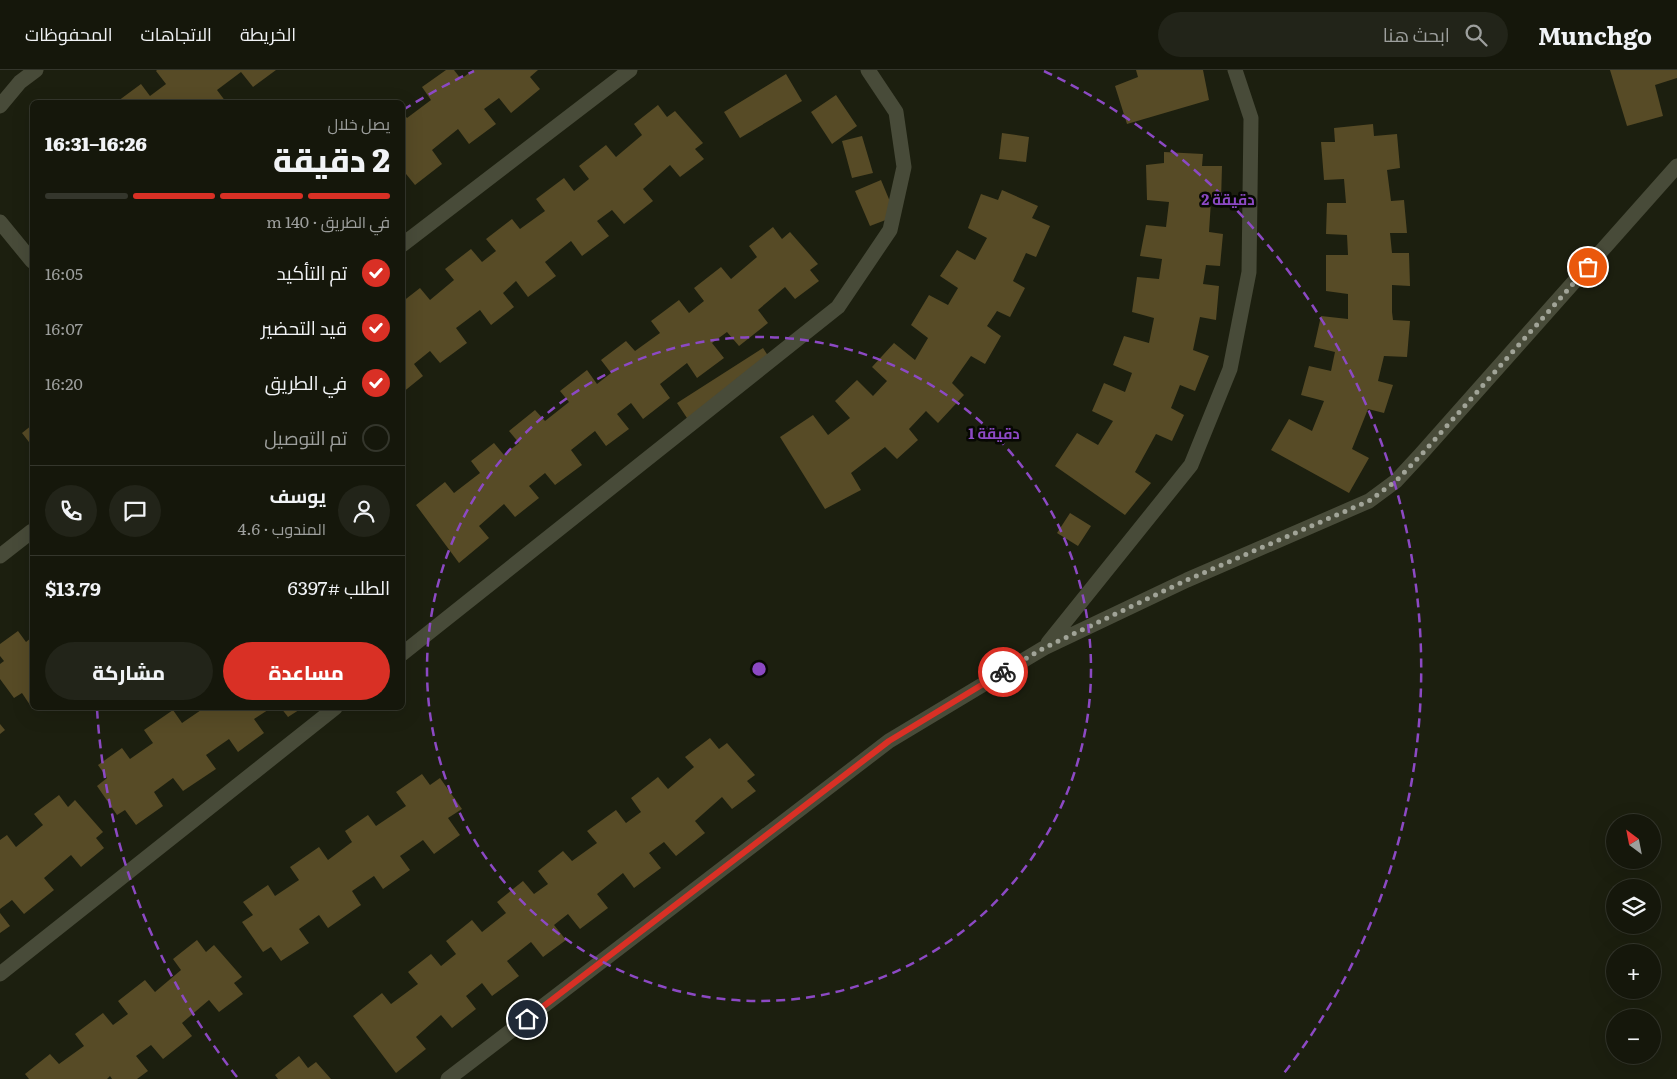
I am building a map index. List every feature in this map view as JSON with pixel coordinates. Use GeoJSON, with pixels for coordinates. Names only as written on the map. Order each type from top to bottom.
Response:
{"type":"FeatureCollection","features":[{"type":"Feature","properties":{"kind":"street"},"geometry":{"type":"LineString","coordinates":[[0,106],[20,82],[36,70]]}},
{"type":"Feature","properties":{"kind":"street"},"geometry":{"type":"LineString","coordinates":[[405,243],[630,70]]}},
{"type":"Feature","properties":{"kind":"street"},"geometry":{"type":"LineString","coordinates":[[405,652],[838,307],[890,230],[904,167],[896,112],[868,70]]}},
{"type":"Feature","properties":{"kind":"street"},"geometry":{"type":"LineString","coordinates":[[1044,648],[1191,466],[1230,369],[1249,272],[1250,118],[1234,70]]}},
{"type":"Feature","properties":{"kind":"street"},"geometry":{"type":"LineString","coordinates":[[448,1079],[889,741],[1044,648],[1187,580],[1308,529],[1376,496],[1396,481],[1422,454],[1677,166]]}},
{"type":"Feature","properties":{"kind":"street"},"geometry":{"type":"LineString","coordinates":[[0,222],[30,259]]}},
{"type":"Feature","properties":{"kind":"street"},"geometry":{"type":"LineString","coordinates":[[0,556],[30,533]]}},
{"type":"Feature","properties":{"kind":"street"},"geometry":{"type":"LineString","coordinates":[[0,974],[332,710]]}},
{"type":"Feature","properties":{"kind":"building"},"geometry":{"type":"Polygon","coordinates":[[[276,70],[253,87],[241,72],[217,90],[224,100],[119,100],[141,84],[150,96],[166,84],[156,71],[276,70]]]}},
{"type":"Feature","properties":{"kind":"building"},"geometry":{"type":"Polygon","coordinates":[[[446,70],[454,70],[461,79],[473,70],[538,70],[530,77],[540,89],[511,113],[499,98],[484,109],[496,124],[469,144],[458,129],[432,150],[442,164],[415,185],[405,173],[405,116],[407,118],[431,100],[422,87],[446,70]]]}},
{"type":"Feature","properties":{"kind":"building"},"geometry":{"type":"Polygon","coordinates":[[[1136,70],[1203,70],[1209,100],[1127,124],[1115,86],[1138,77],[1136,70]]]}},
{"type":"Feature","properties":{"kind":"building"},"geometry":{"type":"Polygon","coordinates":[[[1610,70],[1677,70],[1677,78],[1655,85],[1663,116],[1627,126],[1610,70]]]}},
{"type":"Feature","properties":{"kind":"building"},"geometry":{"type":"Polygon","coordinates":[[[786,74],[802,101],[740,138],[724,112],[786,74]]]}},
{"type":"Feature","properties":{"kind":"building"},"geometry":{"type":"Polygon","coordinates":[[[836,95],[857,126],[832,144],[811,112],[836,95]]]}},
{"type":"Feature","properties":{"kind":"building"},"geometry":{"type":"Polygon","coordinates":[[[658,105],[667,117],[675,111],[703,143],[695,149],[704,159],[680,177],[670,165],[643,189],[653,201],[624,224],[612,210],[597,221],[609,236],[582,256],[571,241],[545,262],[556,276],[528,297],[516,281],[503,293],[514,307],[491,325],[480,310],[456,328],[467,343],[440,363],[430,351],[414,364],[423,376],[405,391],[405,300],[420,288],[430,300],[454,280],[445,269],[471,249],[482,262],[496,251],[486,239],[512,219],[520,229],[545,211],[536,199],[564,178],[574,191],[589,179],[579,166],[606,145],[616,157],[642,135],[634,124],[658,105]]]}},
{"type":"Feature","properties":{"kind":"building"},"geometry":{"type":"Polygon","coordinates":[[[1373,124],[1374,136],[1397,134],[1400,168],[1387,170],[1391,201],[1404,200],[1407,233],[1390,233],[1392,253],[1409,253],[1410,286],[1392,285],[1392,312],[1393,320],[1410,321],[1407,357],[1384,356],[1378,381],[1393,385],[1384,413],[1368,409],[1352,449],[1369,458],[1349,493],[1271,450],[1289,419],[1312,431],[1324,401],[1301,395],[1309,366],[1331,371],[1335,352],[1314,347],[1321,316],[1348,319],[1348,294],[1326,291],[1326,255],[1348,255],[1347,235],[1326,234],[1327,203],[1346,203],[1344,179],[1324,180],[1321,142],[1335,142],[1334,128],[1373,124]]]}},
{"type":"Feature","properties":{"kind":"building"},"geometry":{"type":"Polygon","coordinates":[[[1002,133],[1029,137],[1026,162],[999,159],[1002,133]]]}},
{"type":"Feature","properties":{"kind":"building"},"geometry":{"type":"Polygon","coordinates":[[[862,136],[873,173],[852,178],[842,141],[862,136]]]}},
{"type":"Feature","properties":{"kind":"building"},"geometry":{"type":"Polygon","coordinates":[[[1164,152],[1203,154],[1202,166],[1222,166],[1221,201],[1211,201],[1209,232],[1223,234],[1220,266],[1206,265],[1203,284],[1219,286],[1216,320],[1200,317],[1193,350],[1209,356],[1195,391],[1180,385],[1171,408],[1184,415],[1172,441],[1156,434],[1135,472],[1151,483],[1125,515],[1055,466],[1077,433],[1098,445],[1113,421],[1092,411],[1104,383],[1125,392],[1132,373],[1113,365],[1124,336],[1149,343],[1154,318],[1132,312],[1137,277],[1159,279],[1162,259],[1140,256],[1146,225],[1166,227],[1169,202],[1147,200],[1146,165],[1164,163],[1164,152]]]}},
{"type":"Feature","properties":{"kind":"building"},"geometry":{"type":"Polygon","coordinates":[[[881,180],[896,216],[870,226],[855,191],[881,180]]]}},
{"type":"Feature","properties":{"kind":"building"},"geometry":{"type":"Polygon","coordinates":[[[1002,190],[1038,206],[1032,218],[1050,226],[1036,257],[1026,253],[1013,281],[1025,288],[1010,317],[997,311],[987,326],[1001,336],[985,364],[971,356],[952,383],[964,395],[938,423],[926,411],[909,429],[918,440],[897,459],[885,447],[851,473],[861,490],[825,509],[780,437],[813,415],[828,435],[850,418],[835,401],[857,380],[873,396],[887,381],[872,367],[894,343],[915,360],[928,338],[911,325],[929,295],[948,305],[958,288],[940,276],[957,250],[975,260],[987,238],[968,228],[981,194],[998,200],[1002,190]]]}},
{"type":"Feature","properties":{"kind":"building"},"geometry":{"type":"Polygon","coordinates":[[[773,227],[782,239],[790,232],[818,264],[810,270],[819,281],[795,299],[785,287],[758,310],[768,323],[739,346],[727,332],[712,343],[724,358],[697,378],[687,363],[660,384],[670,398],[643,419],[631,403],[617,414],[629,429],[606,446],[595,431],[571,450],[582,465],[555,485],[545,473],[529,486],[539,498],[515,517],[504,504],[479,526],[489,538],[459,563],[416,505],[445,482],[454,493],[480,473],[471,461],[494,443],[504,455],[519,443],[509,431],[535,410],[545,421],[569,402],[560,391],[587,370],[597,384],[611,373],[601,360],[626,341],[635,351],[660,333],[651,321],[679,300],[689,313],[704,301],[694,288],[721,267],[731,279],[757,257],[749,246],[773,227]]]}},
{"type":"Feature","properties":{"kind":"building"},"geometry":{"type":"Polygon","coordinates":[[[763,348],[774,365],[689,421],[677,403],[763,348]]]}},
{"type":"Feature","properties":{"kind":"building"},"geometry":{"type":"Polygon","coordinates":[[[30,427],[30,443],[22,433],[30,427]]]}},
{"type":"Feature","properties":{"kind":"building"},"geometry":{"type":"Polygon","coordinates":[[[1070,513],[1091,526],[1078,546],[1057,533],[1070,513]]]}},
{"type":"Feature","properties":{"kind":"building"},"geometry":{"type":"Polygon","coordinates":[[[18,631],[26,642],[30,639],[30,705],[22,693],[14,698],[0,679],[0,664],[4,661],[0,656],[0,644],[18,631]]]}},
{"type":"Feature","properties":{"kind":"building"},"geometry":{"type":"Polygon","coordinates":[[[173,710],[182,723],[201,710],[268,710],[254,719],[264,733],[238,752],[229,739],[206,755],[216,769],[183,791],[173,778],[154,792],[163,806],[136,825],[125,810],[117,815],[97,786],[107,778],[98,765],[122,748],[130,759],[153,743],[144,730],[173,710]]]}},
{"type":"Feature","properties":{"kind":"building"},"geometry":{"type":"Polygon","coordinates":[[[283,710],[299,710],[288,717],[283,710]]]}},
{"type":"Feature","properties":{"kind":"building"},"geometry":{"type":"Polygon","coordinates":[[[0,724],[5,730],[0,734],[0,724]]]}},
{"type":"Feature","properties":{"kind":"building"},"geometry":{"type":"Polygon","coordinates":[[[710,738],[719,749],[727,743],[755,775],[747,781],[756,791],[732,809],[722,797],[695,821],[705,833],[676,856],[664,842],[649,853],[661,868],[634,888],[623,873],[597,894],[608,908],[580,929],[568,914],[554,925],[566,940],[543,957],[531,942],[507,961],[519,976],[492,996],[482,983],[466,996],[476,1009],[452,1028],[441,1015],[416,1037],[426,1049],[396,1073],[353,1016],[382,993],[391,1004],[418,984],[408,972],[431,954],[441,966],[456,954],[446,941],[472,920],[482,932],[506,913],[497,902],[523,881],[534,894],[548,884],[538,871],[563,851],[572,861],[597,843],[587,831],[616,810],[626,823],[641,812],[631,798],[658,777],[668,789],[694,767],[685,757],[710,738]]]}},
{"type":"Feature","properties":{"kind":"building"},"geometry":{"type":"Polygon","coordinates":[[[422,774],[430,785],[440,778],[462,809],[448,818],[460,835],[434,854],[423,840],[400,856],[410,870],[383,889],[374,876],[352,891],[361,905],[328,928],[319,915],[299,929],[309,943],[281,961],[271,947],[263,952],[242,922],[253,915],[243,902],[268,885],[275,896],[299,880],[290,867],[319,847],[328,860],[352,842],[345,831],[368,815],[376,826],[406,806],[396,792],[422,774]]]}},
{"type":"Feature","properties":{"kind":"building"},"geometry":{"type":"Polygon","coordinates":[[[59,795],[68,807],[75,800],[103,832],[96,838],[104,848],[81,867],[71,855],[44,878],[54,890],[24,914],[12,900],[0,909],[0,840],[7,835],[16,847],[43,825],[34,814],[59,795]]]}},
{"type":"Feature","properties":{"kind":"building"},"geometry":{"type":"Polygon","coordinates":[[[0,913],[10,926],[0,933],[0,913]]]}},
{"type":"Feature","properties":{"kind":"building"},"geometry":{"type":"Polygon","coordinates":[[[197,940],[206,952],[214,945],[242,977],[234,983],[243,994],[219,1012],[209,1000],[182,1023],[192,1036],[163,1059],[151,1045],[136,1056],[148,1071],[137,1079],[112,1079],[110,1076],[107,1079],[29,1079],[25,1074],[50,1054],[59,1064],[84,1046],[75,1034],[103,1013],[113,1025],[128,1014],[118,1001],[145,980],[155,992],[181,970],[173,959],[197,940]]]}},
{"type":"Feature","properties":{"kind":"building"},"geometry":{"type":"Polygon","coordinates":[[[299,1056],[308,1068],[316,1062],[331,1079],[278,1079],[275,1075],[299,1056]]]}},
{"type":"Feature","properties":{"kind":"way so far"},"geometry":{"type":"LineString","coordinates":[[1003,672],[1044,648],[1187,580],[1369,501],[1396,481],[1422,454],[1588,267]]}},
{"type":"Feature","properties":{"kind":"route"},"geometry":{"type":"LineString","coordinates":[[527,1019],[889,741],[1003,672]]}}]}
